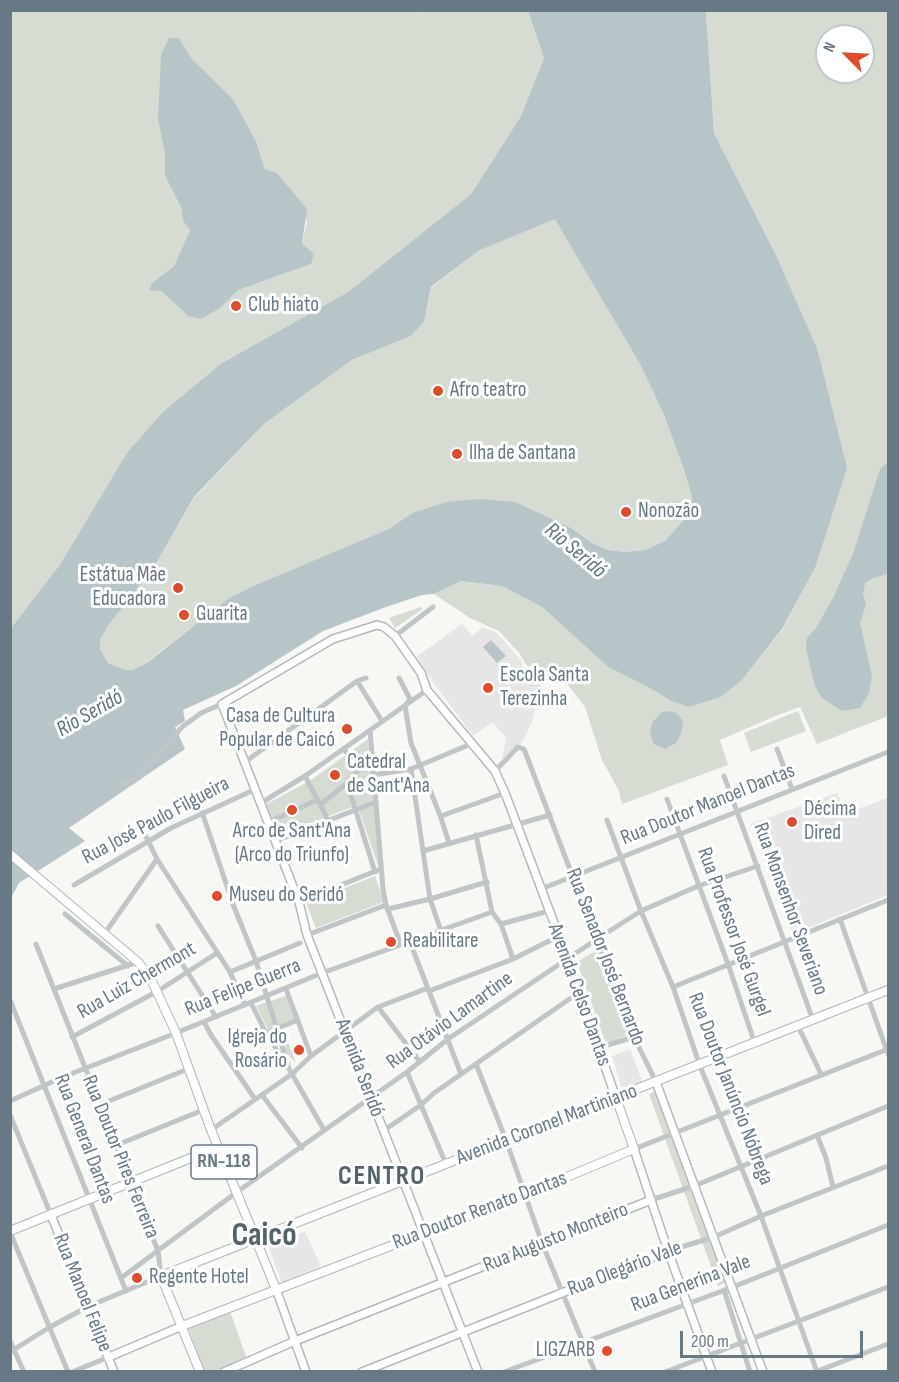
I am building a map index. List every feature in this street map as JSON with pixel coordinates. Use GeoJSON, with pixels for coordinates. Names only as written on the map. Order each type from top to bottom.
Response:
{"type":"FeatureCollection","features":[{"type":"Feature","properties":{"kind":"main road"},"geometry":{"type":"LineString","coordinates":[[222,704],[333,639],[377,626],[384,627],[395,636]]}},
{"type":"Feature","properties":{"kind":"main road","name":"Avenida Celso Dantas"},"geometry":{"type":"LineString","coordinates":[[395,636],[421,673],[427,690],[495,771],[505,793],[559,936],[712,1371]]}},
{"type":"Feature","properties":{"kind":"main road","name":"Avenida Seridó"},"geometry":{"type":"LineString","coordinates":[[222,704],[247,761],[299,902],[307,935],[478,1371]]}},
{"type":"Feature","properties":{"kind":"main road","name":"RN-118"},"geometry":{"type":"LineString","coordinates":[[10,854],[105,933],[138,962],[150,977],[176,1034],[211,1131],[276,1289]]}},
{"type":"Feature","properties":{"kind":"main road","name":"Avenida Coronel Martiniano"},"geometry":{"type":"LineString","coordinates":[[161,1276],[700,1066],[888,990]]}},
{"type":"Feature","properties":{"kind":"main road","name":"Rua Senador José Bernardo"},"geometry":{"type":"LineString","coordinates":[[656,1082],[761,1368]]}},
{"type":"Feature","properties":{"kind":"main road","name":"RN-118"},"geometry":{"type":"LineString","coordinates":[[10,1231],[218,1148]]}},
{"type":"Feature","properties":{"kind":"main road","name":"Rua Doutor Renato Dantas"},"geometry":{"type":"LineString","coordinates":[[108,1357],[276,1289],[526,1194],[634,1149]]}},
{"type":"Feature","properties":{"kind":"main road","name":"Rua Augusto Monteiro"},"geometry":{"type":"LineString","coordinates":[[224,1371],[294,1341],[651,1200]]}},
{"type":"Feature","properties":{"kind":"main road","name":"Rua Manoel Felipe"},"geometry":{"type":"LineString","coordinates":[[51,1215],[114,1371]]}},
{"type":"Feature","properties":{"kind":"main road","name":"Rua Olegário Vale"},"geometry":{"type":"LineString","coordinates":[[362,1371],[668,1251]]}},
{"type":"Feature","properties":{"kind":"main road","name":"Rua Doutor Pires Ferreira"},"geometry":{"type":"LineString","coordinates":[[161,1276],[200,1371]]}},
{"type":"Feature","properties":{"kind":"main road"},"geometry":{"type":"LineString","coordinates":[[276,1289],[306,1371]]}},
{"type":"Feature","properties":{"kind":"street"},"geometry":{"type":"LineString","coordinates":[[395,636],[434,607]]}},
{"type":"Feature","properties":{"kind":"street"},"geometry":{"type":"LineString","coordinates":[[247,761],[357,681],[366,678]]}},
{"type":"Feature","properties":{"kind":"street"},"geometry":{"type":"LineString","coordinates":[[399,678],[410,699],[405,706],[411,743],[441,816],[449,843]]}},
{"type":"Feature","properties":{"kind":"street"},"geometry":{"type":"LineString","coordinates":[[357,681],[382,721]]}},
{"type":"Feature","properties":{"kind":"street"},"geometry":{"type":"LineString","coordinates":[[261,803],[305,776],[427,690]]}},
{"type":"Feature","properties":{"kind":"street"},"geometry":{"type":"LineString","coordinates":[[117,784],[138,778],[182,727],[201,713],[222,704]]}},
{"type":"Feature","properties":{"kind":"street"},"geometry":{"type":"LineString","coordinates":[[370,730],[387,907],[401,945]]}},
{"type":"Feature","properties":{"kind":"street"},"geometry":{"type":"LineString","coordinates":[[373,775],[411,769],[471,744]]}},
{"type":"Feature","properties":{"kind":"street","name":"Rua Senador José Bernardo"},"geometry":{"type":"LineString","coordinates":[[495,771],[520,747],[525,750],[634,1037],[656,1082]]}},
{"type":"Feature","properties":{"kind":"street"},"geometry":{"type":"LineString","coordinates":[[343,749],[362,767]]}},
{"type":"Feature","properties":{"kind":"street"},"geometry":{"type":"LineString","coordinates":[[777,749],[792,789]]}},
{"type":"Feature","properties":{"kind":"street","name":"Rua Doutor Manoel Dantas"},"geometry":{"type":"LineString","coordinates":[[541,889],[888,752]]}},
{"type":"Feature","properties":{"kind":"street"},"geometry":{"type":"LineString","coordinates":[[269,822],[319,802],[347,783],[372,755]]}},
{"type":"Feature","properties":{"kind":"street"},"geometry":{"type":"LineString","coordinates":[[411,769],[430,899],[441,931]]}},
{"type":"Feature","properties":{"kind":"street"},"geometry":{"type":"LineString","coordinates":[[305,776],[328,820]]}},
{"type":"Feature","properties":{"kind":"street","name":"Rua Monsenhor Severiano"},"geometry":{"type":"LineString","coordinates":[[724,776],[813,1020]]}},
{"type":"Feature","properties":{"kind":"street"},"geometry":{"type":"LineString","coordinates":[[347,783],[375,872]]}},
{"type":"Feature","properties":{"kind":"street","name":"Rua José Paulo Filgueira"},"geometry":{"type":"LineString","coordinates":[[74,885],[202,812],[256,789]]}},
{"type":"Feature","properties":{"kind":"street"},"geometry":{"type":"LineString","coordinates":[[441,816],[505,793]]}},
{"type":"Feature","properties":{"kind":"street","name":"Rua Professor José Gurgel"},"geometry":{"type":"LineString","coordinates":[[667,799],[728,964],[754,1044]]}},
{"type":"Feature","properties":{"kind":"street"},"geometry":{"type":"LineString","coordinates":[[276,841],[376,802]]}},
{"type":"Feature","properties":{"kind":"street"},"geometry":{"type":"LineString","coordinates":[[202,812],[234,907],[256,961],[291,1071]]}},
{"type":"Feature","properties":{"kind":"street"},"geometry":{"type":"LineString","coordinates":[[423,851],[550,815]]}},
{"type":"Feature","properties":{"kind":"street","name":"Rua Doutor Janúncio Nóbrega"},"geometry":{"type":"LineString","coordinates":[[607,820],[641,911],[673,987],[700,1066],[761,1216],[800,1320],[816,1371]]}},
{"type":"Feature","properties":{"kind":"street"},"geometry":{"type":"LineString","coordinates":[[140,824],[157,859],[230,972],[266,1034],[291,1071],[324,1130]]}},
{"type":"Feature","properties":{"kind":"street"},"geometry":{"type":"LineString","coordinates":[[476,835],[492,912],[501,924],[513,959]]}},
{"type":"Feature","properties":{"kind":"street"},"geometry":{"type":"LineString","coordinates":[[105,933],[157,859]]}},
{"type":"Feature","properties":{"kind":"street","name":"Rua Otávio Lamartine"},"geometry":{"type":"LineString","coordinates":[[121,1278],[237,1192],[407,1072],[448,1039],[597,939],[641,911],[698,886],[758,866]]}},
{"type":"Feature","properties":{"kind":"street"},"geometry":{"type":"LineString","coordinates":[[299,902],[382,869]]}},
{"type":"Feature","properties":{"kind":"street"},"geometry":{"type":"LineString","coordinates":[[307,935],[387,907],[430,899],[487,882]]}},
{"type":"Feature","properties":{"kind":"street"},"geometry":{"type":"LineString","coordinates":[[673,987],[888,900]]}},
{"type":"Feature","properties":{"kind":"street"},"geometry":{"type":"LineString","coordinates":[[501,924],[549,911]]}},
{"type":"Feature","properties":{"kind":"street","name":"Rua Felipe Guerra"},"geometry":{"type":"LineString","coordinates":[[10,1101],[45,1084],[176,1034],[322,973],[492,912]]}},
{"type":"Feature","properties":{"kind":"street"},"geometry":{"type":"LineString","coordinates":[[65,914],[128,966]]}},
{"type":"Feature","properties":{"kind":"street"},"geometry":{"type":"LineString","coordinates":[[840,919],[888,1051]]}},
{"type":"Feature","properties":{"kind":"street"},"geometry":{"type":"LineString","coordinates":[[158,926],[216,1017]]}},
{"type":"Feature","properties":{"kind":"street"},"geometry":{"type":"LineString","coordinates":[[211,1131],[378,1007],[513,959],[559,936]]}},
{"type":"Feature","properties":{"kind":"street"},"geometry":{"type":"LineString","coordinates":[[410,942],[461,1074]]}},
{"type":"Feature","properties":{"kind":"street"},"geometry":{"type":"LineString","coordinates":[[230,972],[300,943]]}},
{"type":"Feature","properties":{"kind":"street","name":"Rua Doutor Pires Ferreira"},"geometry":{"type":"LineString","coordinates":[[36,944],[158,1251],[161,1276]]}},
{"type":"Feature","properties":{"kind":"street","name":"Rua Luiz Chermont"},"geometry":{"type":"LineString","coordinates":[[72,1037],[158,991],[217,953]]}},
{"type":"Feature","properties":{"kind":"street"},"geometry":{"type":"LineString","coordinates":[[54,989],[138,962]]}},
{"type":"Feature","properties":{"kind":"street"},"geometry":{"type":"LineString","coordinates":[[286,989],[311,1056]]}},
{"type":"Feature","properties":{"kind":"street"},"geometry":{"type":"LineString","coordinates":[[383,1131],[578,993]]}},
{"type":"Feature","properties":{"kind":"street","name":"Rua General Dantas"},"geometry":{"type":"LineString","coordinates":[[10,1000],[126,1291]]}},
{"type":"Feature","properties":{"kind":"street"},"geometry":{"type":"LineString","coordinates":[[378,1007],[420,1062]]}},
{"type":"Feature","properties":{"kind":"street"},"geometry":{"type":"LineString","coordinates":[[266,1034],[298,1020]]}},
{"type":"Feature","properties":{"kind":"street"},"geometry":{"type":"LineString","coordinates":[[204,1022],[255,1099]]}},
{"type":"Feature","properties":{"kind":"street"},"geometry":{"type":"LineString","coordinates":[[798,1026],[821,1074]]}},
{"type":"Feature","properties":{"kind":"street"},"geometry":{"type":"LineString","coordinates":[[598,1048],[634,1037]]}},
{"type":"Feature","properties":{"kind":"street","name":"Rua Doutor Renato Dantas"},"geometry":{"type":"LineString","coordinates":[[634,1149],[821,1074],[888,1051]]}},
{"type":"Feature","properties":{"kind":"street"},"geometry":{"type":"LineString","coordinates":[[476,1064],[526,1194],[542,1243],[595,1371]]}},
{"type":"Feature","properties":{"kind":"street"},"geometry":{"type":"LineString","coordinates":[[99,1105],[188,1069]]}},
{"type":"Feature","properties":{"kind":"street"},"geometry":{"type":"LineString","coordinates":[[407,1072],[446,1164]]}},
{"type":"Feature","properties":{"kind":"street"},"geometry":{"type":"LineString","coordinates":[[262,1095],[302,1148]]}},
{"type":"Feature","properties":{"kind":"street","name":"Rua Augusto Monteiro"},"geometry":{"type":"LineString","coordinates":[[651,1200],[694,1186],[888,1106]]}},
{"type":"Feature","properties":{"kind":"street"},"geometry":{"type":"LineString","coordinates":[[117,1145],[203,1110]]}},
{"type":"Feature","properties":{"kind":"street"},"geometry":{"type":"LineString","coordinates":[[10,1116],[51,1215]]}},
{"type":"Feature","properties":{"kind":"street"},"geometry":{"type":"LineString","coordinates":[[817,1135],[826,1158],[832,1187]]}},
{"type":"Feature","properties":{"kind":"street","name":"Rua Olegário Vale"},"geometry":{"type":"LineString","coordinates":[[668,1251],[714,1237],[888,1166]]}},
{"type":"Feature","properties":{"kind":"street","name":"Rua Generina Vale"},"geometry":{"type":"LineString","coordinates":[[504,1371],[733,1287],[888,1225]]}},
{"type":"Feature","properties":{"kind":"street"},"geometry":{"type":"LineString","coordinates":[[10,1231],[70,1371]]}},
{"type":"Feature","properties":{"kind":"street","name":"Avenida Coronel Martiniano"},"geometry":{"type":"LineString","coordinates":[[12,1351],[87,1307],[161,1276]]}},
{"type":"Feature","properties":{"kind":"street"},"geometry":{"type":"LineString","coordinates":[[665,1371],[888,1287]]}},
{"type":"Feature","properties":{"kind":"street"},"geometry":{"type":"LineString","coordinates":[[724,1290],[749,1370],[761,1368]]}},
{"type":"Feature","properties":{"kind":"street"},"geometry":{"type":"LineString","coordinates":[[733,1318],[742,1314]]}},
{"type":"Feature","properties":{"kind":"street"},"geometry":{"type":"LineString","coordinates":[[10,1341],[12,1351],[24,1371]]}},
{"type":"Feature","properties":{"kind":"street"},"geometry":{"type":"LineString","coordinates":[[816,1371],[888,1344]]}},
{"type":"Feature","properties":{"kind":"street","name":"Rua Doutor Renato Dantas"},"geometry":{"type":"LineString","coordinates":[[70,1371],[108,1357]]}},
{"type":"Feature","properties":{"kind":"shaded area"},"geometry":{"type":"Polygon","coordinates":[[[416,10],[420,13],[422,10],[528,11],[544,58],[521,116],[471,194],[348,292],[222,363],[11,628],[11,11],[416,10]],[[179,38],[158,120],[165,154],[165,176],[181,209],[183,221],[190,230],[174,266],[152,283],[188,316],[220,308],[237,290],[311,264],[302,244],[307,221],[291,191],[277,173],[265,169],[256,141],[233,99],[192,59],[179,38]]]}},
{"type":"Feature","properties":{"kind":"shaded area"},"geometry":{"type":"Polygon","coordinates":[[[706,11],[888,11],[888,716],[817,744],[800,707],[720,740],[728,765],[622,804],[619,791],[602,760],[585,707],[564,680],[545,677],[535,666],[527,666],[519,653],[499,631],[470,618],[434,594],[461,581],[502,586],[542,607],[608,667],[671,701],[689,707],[721,697],[742,680],[782,630],[815,568],[817,348],[776,255],[714,133],[706,11]]]}},
{"type":"Feature","properties":{"kind":"shaded area","name":"Ilha de Santana"},"geometry":{"type":"Polygon","coordinates":[[[555,218],[641,366],[664,415],[686,476],[692,497],[688,515],[665,541],[645,550],[625,552],[608,550],[592,543],[571,528],[516,502],[412,513],[390,529],[229,598],[147,662],[132,670],[108,663],[100,649],[100,640],[108,626],[154,567],[194,498],[264,424],[352,360],[411,336],[424,322],[431,288],[480,250],[555,218]]]}},
{"type":"Feature","properties":{"kind":"shaded area"},"geometry":{"type":"Polygon","coordinates":[[[420,607],[423,609],[395,628],[389,618],[420,607]]]}},
{"type":"Feature","properties":{"kind":"shaded area","name":"Escola Santa Terezinha"},"geometry":{"type":"Polygon","coordinates":[[[462,624],[472,636],[483,627],[497,633],[521,660],[523,670],[533,670],[542,679],[532,722],[522,742],[502,759],[506,737],[492,722],[473,736],[415,658],[462,624]]]}},
{"type":"Feature","properties":{"kind":"shaded area"},"geometry":{"type":"Polygon","coordinates":[[[798,711],[806,731],[751,752],[744,733],[798,711]]]}},
{"type":"Feature","properties":{"kind":"shaded area"},"geometry":{"type":"Polygon","coordinates":[[[368,739],[382,877],[357,805],[276,837],[263,806],[311,780],[368,739]]]}},
{"type":"Feature","properties":{"kind":"shaded area"},"geometry":{"type":"Polygon","coordinates":[[[837,793],[846,814],[887,798],[888,895],[793,934],[750,824],[837,793]]]}},
{"type":"Feature","properties":{"kind":"shaded area"},"geometry":{"type":"Polygon","coordinates":[[[375,876],[384,902],[316,928],[306,903],[375,876]]]}},
{"type":"Feature","properties":{"kind":"shaded area"},"geometry":{"type":"Polygon","coordinates":[[[597,950],[628,1035],[606,1044],[577,962],[597,950]]]}},
{"type":"Feature","properties":{"kind":"shaded area"},"geometry":{"type":"Polygon","coordinates":[[[288,995],[297,1019],[282,1027],[296,1063],[273,1039],[256,1006],[288,995]]]}},
{"type":"Feature","properties":{"kind":"shaded area"},"geometry":{"type":"Polygon","coordinates":[[[630,1049],[642,1081],[622,1089],[612,1056],[630,1049]]]}},
{"type":"Feature","properties":{"kind":"shaded area"},"geometry":{"type":"Polygon","coordinates":[[[658,1090],[729,1281],[718,1286],[649,1094],[658,1090]]]}},
{"type":"Feature","properties":{"kind":"shaded area"},"geometry":{"type":"Polygon","coordinates":[[[305,1232],[321,1266],[282,1283],[268,1246],[305,1232]]]}},
{"type":"Feature","properties":{"kind":"shaded area"},"geometry":{"type":"Polygon","coordinates":[[[230,1311],[248,1362],[222,1371],[204,1371],[188,1327],[230,1311]]]}},
{"type":"Feature","properties":{"kind":"water","name":"Rio Seridó"},"geometry":{"type":"Polygon","coordinates":[[[528,11],[706,11],[714,133],[776,255],[817,348],[847,468],[815,568],[782,629],[742,680],[721,697],[689,707],[671,701],[608,667],[542,607],[502,586],[461,581],[434,594],[422,595],[386,607],[323,631],[236,686],[183,710],[185,721],[175,727],[185,749],[69,828],[85,841],[19,883],[11,898],[11,628],[60,565],[127,453],[163,412],[222,363],[348,292],[471,194],[521,116],[544,58],[528,11]],[[555,219],[480,250],[431,287],[424,322],[411,336],[352,360],[264,424],[194,497],[154,567],[108,626],[100,640],[100,649],[108,663],[132,670],[148,662],[229,598],[389,529],[412,513],[447,502],[480,499],[516,502],[571,528],[592,543],[608,550],[625,552],[645,550],[665,541],[688,515],[692,497],[664,415],[641,366],[555,219]]]}},
{"type":"Feature","properties":{"kind":"water"},"geometry":{"type":"Polygon","coordinates":[[[169,38],[179,38],[192,59],[233,99],[256,141],[265,169],[277,173],[307,209],[302,244],[314,254],[311,264],[238,290],[220,308],[201,319],[188,316],[161,291],[149,290],[152,283],[174,266],[190,230],[183,221],[181,208],[165,176],[165,154],[158,120],[161,55],[169,38]]]}},
{"type":"Feature","properties":{"kind":"water"},"geometry":{"type":"Polygon","coordinates":[[[888,462],[888,574],[865,583],[863,594],[866,604],[860,623],[872,676],[869,693],[860,708],[842,711],[822,698],[815,686],[806,649],[807,638],[816,628],[833,598],[853,554],[880,469],[888,462]]]}},
{"type":"Feature","properties":{"kind":"water"},"geometry":{"type":"Polygon","coordinates":[[[491,640],[506,656],[497,663],[483,647],[491,640]]]}},
{"type":"Feature","properties":{"kind":"water"},"geometry":{"type":"Polygon","coordinates":[[[662,712],[677,713],[683,721],[681,734],[676,743],[665,749],[654,744],[650,734],[652,723],[662,712]]]}},
{"type":"Feature","properties":{"kind":"place","name":"Club hiato"},"geometry":{"type":"Point","coordinates":[236,306]}},
{"type":"Feature","properties":{"kind":"place","name":"Afro teatro"},"geometry":{"type":"Point","coordinates":[438,391]}},
{"type":"Feature","properties":{"kind":"place","name":"Ilha de Santana"},"geometry":{"type":"Point","coordinates":[457,454]}},
{"type":"Feature","properties":{"kind":"place","name":"Nonozão"},"geometry":{"type":"Point","coordinates":[626,512]}},
{"type":"Feature","properties":{"kind":"place","name":"Estátua Mãe Educadora"},"geometry":{"type":"Point","coordinates":[178,588]}},
{"type":"Feature","properties":{"kind":"place","name":"Guarita"},"geometry":{"type":"Point","coordinates":[184,615]}},
{"type":"Feature","properties":{"kind":"place","name":"Escola Santa Terezinha"},"geometry":{"type":"Point","coordinates":[488,688]}},
{"type":"Feature","properties":{"kind":"place","name":"Casa de Cultura Popular de Caicó"},"geometry":{"type":"Point","coordinates":[347,729]}},
{"type":"Feature","properties":{"kind":"place","name":"Catedral de Sant'Ana"},"geometry":{"type":"Point","coordinates":[335,775]}},
{"type":"Feature","properties":{"kind":"place","name":"Arco de Sant'Ana (Arco do Triunfo)"},"geometry":{"type":"Point","coordinates":[292,810]}},
{"type":"Feature","properties":{"kind":"place","name":"Décima Dired"},"geometry":{"type":"Point","coordinates":[792,822]}},
{"type":"Feature","properties":{"kind":"place","name":"Museu do Seridó"},"geometry":{"type":"Point","coordinates":[217,896]}},
{"type":"Feature","properties":{"kind":"place","name":"Reabilitare"},"geometry":{"type":"Point","coordinates":[391,942]}},
{"type":"Feature","properties":{"kind":"place","name":"Igreja do Rosário"},"geometry":{"type":"Point","coordinates":[299,1050]}},
{"type":"Feature","properties":{"kind":"place","name":"Regente Hotel"},"geometry":{"type":"Point","coordinates":[137,1278]}},
{"type":"Feature","properties":{"kind":"place","name":"LIGZARB"},"geometry":{"type":"Point","coordinates":[607,1351]}},
{"type":"Feature","properties":{"kind":"district","name":"CENTRO"},"geometry":{"type":"Point","coordinates":[382,1177]}},
{"type":"Feature","properties":{"kind":"district","name":"Caicó"},"geometry":{"type":"Point","coordinates":[264,1237]}}]}
